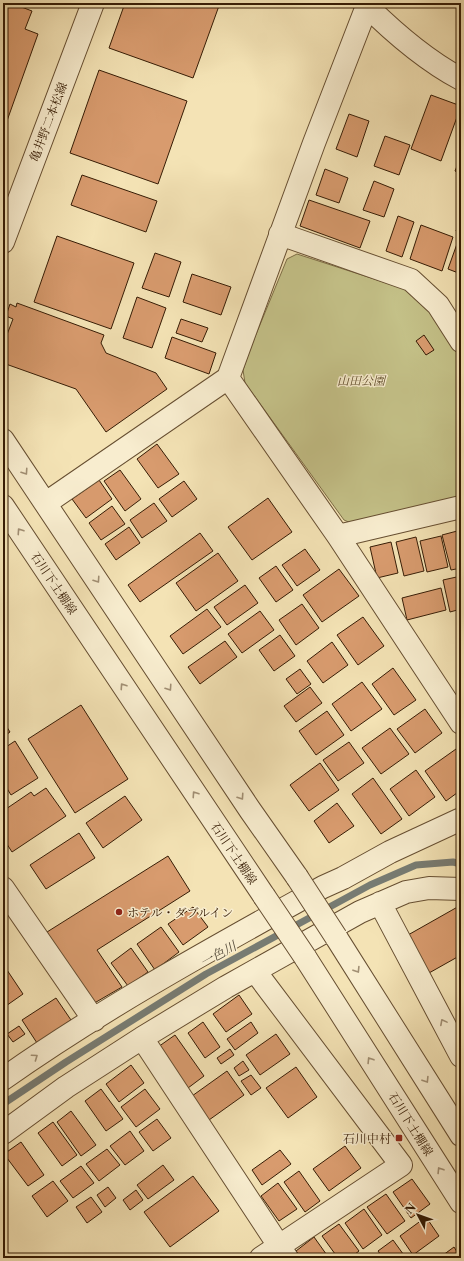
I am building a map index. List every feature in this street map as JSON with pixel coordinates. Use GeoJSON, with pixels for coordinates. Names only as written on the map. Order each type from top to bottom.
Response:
{"type":"FeatureCollection","features":[{"type":"Feature","properties":{"kind":"street","name":"亀井野二本松線"},"geometry":{"type":"LineString","coordinates":[[3,242],[94,3]]}},
{"type":"Feature","properties":{"kind":"street"},"geometry":{"type":"LineString","coordinates":[[46,503],[228,378],[365,4],[382,21],[438,67],[461,79]]}},
{"type":"Feature","properties":{"kind":"street"},"geometry":{"type":"LineString","coordinates":[[280,234],[411,280],[438,305],[454,317],[461,341]]}},
{"type":"Feature","properties":{"kind":"street"},"geometry":{"type":"LineString","coordinates":[[228,378],[338,536],[461,723]]}},
{"type":"Feature","properties":{"kind":"street"},"geometry":{"type":"LineString","coordinates":[[3,440],[250,810],[297,877],[461,1135]]}},
{"type":"Feature","properties":{"kind":"street","name":"石川下土棚線"},"geometry":{"type":"LineString","coordinates":[[3,506],[305,957],[461,1202]]}},
{"type":"Feature","properties":{"kind":"street"},"geometry":{"type":"LineString","coordinates":[[338,536],[461,507]]}},
{"type":"Feature","properties":{"kind":"street"},"geometry":{"type":"LineString","coordinates":[[3,1079],[42,1052],[200,956],[323,887],[344,878],[390,852],[460,820]]}},
{"type":"Feature","properties":{"kind":"street"},"geometry":{"type":"LineString","coordinates":[[3,888],[94,1020]]}},
{"type":"Feature","properties":{"kind":"street"},"geometry":{"type":"LineString","coordinates":[[3,1133],[66,1087],[142,1038],[255,971],[360,912],[406,892],[429,888],[461,889]]}},
{"type":"Feature","properties":{"kind":"street"},"geometry":{"type":"LineString","coordinates":[[380,903],[461,1056]]}},
{"type":"Feature","properties":{"kind":"street"},"geometry":{"type":"LineString","coordinates":[[255,971],[401,1166],[283,1252],[261,1258]]}},
{"type":"Feature","properties":{"kind":"street"},"geometry":{"type":"LineString","coordinates":[[142,1038],[283,1252]]}},
{"type":"Feature","properties":{"kind":"green space","name":"山田公園"},"geometry":{"type":"Polygon","coordinates":[[[297,254],[402,288],[422,301],[446,334],[461,357],[461,497],[351,523],[344,520],[245,383],[243,370],[250,349],[287,259],[297,254]]]}},
{"type":"Feature","properties":{"kind":"building"},"geometry":{"type":"Polygon","coordinates":[[[3,3],[11,3],[32,11],[25,29],[38,34],[3,132],[3,3]]]}},
{"type":"Feature","properties":{"kind":"building"},"geometry":{"type":"Polygon","coordinates":[[[125,3],[220,3],[193,78],[109,48],[125,3]]]}},
{"type":"Feature","properties":{"kind":"building"},"geometry":{"type":"Polygon","coordinates":[[[99,70],[187,101],[158,184],[70,153],[99,70]]]}},
{"type":"Feature","properties":{"kind":"building"},"geometry":{"type":"Polygon","coordinates":[[[431,95],[461,106],[441,161],[411,149],[431,95]]]}},
{"type":"Feature","properties":{"kind":"building"},"geometry":{"type":"Polygon","coordinates":[[[349,114],[369,121],[357,157],[336,149],[349,114]]]}},
{"type":"Feature","properties":{"kind":"building"},"geometry":{"type":"Polygon","coordinates":[[[385,136],[410,145],[399,175],[374,166],[385,136]]]}},
{"type":"Feature","properties":{"kind":"building"},"geometry":{"type":"Polygon","coordinates":[[[461,156],[461,174],[455,171],[461,156]]]}},
{"type":"Feature","properties":{"kind":"building"},"geometry":{"type":"Polygon","coordinates":[[[325,169],[348,178],[339,203],[316,195],[325,169]]]}},
{"type":"Feature","properties":{"kind":"building"},"geometry":{"type":"Polygon","coordinates":[[[82,175],[157,201],[146,232],[71,205],[82,175]]]}},
{"type":"Feature","properties":{"kind":"building"},"geometry":{"type":"Polygon","coordinates":[[[374,181],[394,189],[384,217],[363,210],[374,181]]]}},
{"type":"Feature","properties":{"kind":"building"},"geometry":{"type":"Polygon","coordinates":[[[309,200],[370,221],[360,248],[300,226],[309,200]]]}},
{"type":"Feature","properties":{"kind":"building"},"geometry":{"type":"Polygon","coordinates":[[[398,216],[414,222],[402,257],[386,251],[398,216]]]}},
{"type":"Feature","properties":{"kind":"building"},"geometry":{"type":"Polygon","coordinates":[[[461,216],[461,233],[456,231],[461,216]]]}},
{"type":"Feature","properties":{"kind":"building"},"geometry":{"type":"Polygon","coordinates":[[[421,225],[453,237],[442,271],[410,259],[421,225]]]}},
{"type":"Feature","properties":{"kind":"building"},"geometry":{"type":"Polygon","coordinates":[[[57,236],[134,263],[111,329],[34,302],[57,236]]]}},
{"type":"Feature","properties":{"kind":"building"},"geometry":{"type":"Polygon","coordinates":[[[458,241],[461,243],[461,274],[448,269],[458,241]]]}},
{"type":"Feature","properties":{"kind":"building"},"geometry":{"type":"Polygon","coordinates":[[[155,253],[181,262],[169,297],[142,288],[155,253]]]}},
{"type":"Feature","properties":{"kind":"building"},"geometry":{"type":"Polygon","coordinates":[[[192,274],[231,287],[221,315],[183,302],[192,274]]]}},
{"type":"Feature","properties":{"kind":"building"},"geometry":{"type":"Polygon","coordinates":[[[137,297],[166,308],[152,348],[123,338],[137,297]]]}},
{"type":"Feature","properties":{"kind":"building"},"geometry":{"type":"Polygon","coordinates":[[[17,303],[104,335],[101,343],[106,353],[156,373],[167,389],[106,432],[76,389],[3,363],[3,345],[13,319],[6,316],[10,304],[16,307],[17,303]]]}},
{"type":"Feature","properties":{"kind":"building"},"geometry":{"type":"Polygon","coordinates":[[[181,319],[208,328],[202,342],[176,333],[181,319]]]}},
{"type":"Feature","properties":{"kind":"building"},"geometry":{"type":"Polygon","coordinates":[[[424,335],[434,350],[426,355],[416,341],[424,335]]]}},
{"type":"Feature","properties":{"kind":"building"},"geometry":{"type":"Polygon","coordinates":[[[172,337],[216,353],[209,374],[165,358],[172,337]]]}},
{"type":"Feature","properties":{"kind":"building"},"geometry":{"type":"Polygon","coordinates":[[[157,444],[179,474],[158,488],[137,459],[157,444]]]}},
{"type":"Feature","properties":{"kind":"building"},"geometry":{"type":"Polygon","coordinates":[[[120,470],[141,499],[125,511],[104,481],[120,470]]]}},
{"type":"Feature","properties":{"kind":"building"},"geometry":{"type":"Polygon","coordinates":[[[99,480],[112,499],[86,518],[72,499],[99,480]]]}},
{"type":"Feature","properties":{"kind":"building"},"geometry":{"type":"Polygon","coordinates":[[[184,481],[197,499],[172,517],[159,499],[184,481]]]}},
{"type":"Feature","properties":{"kind":"building"},"geometry":{"type":"Polygon","coordinates":[[[268,498],[292,532],[252,560],[228,527],[268,498]]]}},
{"type":"Feature","properties":{"kind":"building"},"geometry":{"type":"Polygon","coordinates":[[[154,503],[167,521],[142,538],[130,520],[154,503]]]}},
{"type":"Feature","properties":{"kind":"building"},"geometry":{"type":"Polygon","coordinates":[[[112,506],[125,524],[101,540],[89,523],[112,506]]]}},
{"type":"Feature","properties":{"kind":"building"},"geometry":{"type":"Polygon","coordinates":[[[129,527],[140,543],[116,560],[105,544],[129,527]]]}},
{"type":"Feature","properties":{"kind":"building"},"geometry":{"type":"Polygon","coordinates":[[[461,530],[461,568],[451,570],[442,535],[461,530]]]}},
{"type":"Feature","properties":{"kind":"building"},"geometry":{"type":"Polygon","coordinates":[[[200,533],[213,551],[140,602],[128,585],[200,533]]]}},
{"type":"Feature","properties":{"kind":"building"},"geometry":{"type":"Polygon","coordinates":[[[441,536],[448,567],[427,572],[420,541],[441,536]]]}},
{"type":"Feature","properties":{"kind":"building"},"geometry":{"type":"Polygon","coordinates":[[[416,537],[424,571],[404,576],[396,542],[416,537]]]}},
{"type":"Feature","properties":{"kind":"building"},"geometry":{"type":"Polygon","coordinates":[[[391,542],[398,573],[377,578],[370,547],[391,542]]]}},
{"type":"Feature","properties":{"kind":"building"},"geometry":{"type":"Polygon","coordinates":[[[305,549],[320,570],[297,586],[282,565],[305,549]]]}},
{"type":"Feature","properties":{"kind":"building"},"geometry":{"type":"Polygon","coordinates":[[[218,553],[238,581],[196,611],[176,583],[218,553]]]}},
{"type":"Feature","properties":{"kind":"building"},"geometry":{"type":"Polygon","coordinates":[[[276,566],[293,590],[276,602],[259,578],[276,566]]]}},
{"type":"Feature","properties":{"kind":"building"},"geometry":{"type":"Polygon","coordinates":[[[339,569],[359,596],[322,622],[303,595],[339,569]]]}},
{"type":"Feature","properties":{"kind":"building"},"geometry":{"type":"Polygon","coordinates":[[[461,576],[461,609],[450,612],[443,580],[461,576]]]}},
{"type":"Feature","properties":{"kind":"building"},"geometry":{"type":"Polygon","coordinates":[[[245,585],[258,603],[227,625],[214,607],[245,585]]]}},
{"type":"Feature","properties":{"kind":"building"},"geometry":{"type":"Polygon","coordinates":[[[441,588],[446,610],[407,620],[402,598],[441,588]]]}},
{"type":"Feature","properties":{"kind":"building"},"geometry":{"type":"Polygon","coordinates":[[[302,604],[319,628],[296,645],[279,620],[302,604]]]}},
{"type":"Feature","properties":{"kind":"building"},"geometry":{"type":"Polygon","coordinates":[[[207,609],[221,627],[183,654],[170,636],[207,609]]]}},
{"type":"Feature","properties":{"kind":"building"},"geometry":{"type":"Polygon","coordinates":[[[260,611],[274,630],[242,653],[228,634],[260,611]]]}},
{"type":"Feature","properties":{"kind":"building"},"geometry":{"type":"Polygon","coordinates":[[[363,617],[384,646],[358,665],[337,635],[363,617]]]}},
{"type":"Feature","properties":{"kind":"building"},"geometry":{"type":"Polygon","coordinates":[[[280,635],[295,656],[274,671],[259,650],[280,635]]]}},
{"type":"Feature","properties":{"kind":"building"},"geometry":{"type":"Polygon","coordinates":[[[225,641],[237,657],[200,684],[188,667],[225,641]]]}},
{"type":"Feature","properties":{"kind":"building"},"geometry":{"type":"Polygon","coordinates":[[[332,642],[348,665],[323,683],[307,661],[332,642]]]}},
{"type":"Feature","properties":{"kind":"building"},"geometry":{"type":"Polygon","coordinates":[[[393,668],[416,700],[394,715],[372,684],[393,668]]]}},
{"type":"Feature","properties":{"kind":"building"},"geometry":{"type":"Polygon","coordinates":[[[300,669],[311,684],[297,694],[286,679],[300,669]]]}},
{"type":"Feature","properties":{"kind":"building"},"geometry":{"type":"Polygon","coordinates":[[[362,682],[382,709],[351,731],[332,704],[362,682]]]}},
{"type":"Feature","properties":{"kind":"building"},"geometry":{"type":"Polygon","coordinates":[[[310,687],[322,703],[296,722],[284,706],[310,687]]]}},
{"type":"Feature","properties":{"kind":"building"},"geometry":{"type":"Polygon","coordinates":[[[81,705],[128,779],[75,813],[28,739],[81,705]]]}},
{"type":"Feature","properties":{"kind":"building"},"geometry":{"type":"Polygon","coordinates":[[[425,709],[442,733],[415,753],[397,729],[425,709]]]}},
{"type":"Feature","properties":{"kind":"building"},"geometry":{"type":"Polygon","coordinates":[[[327,711],[344,735],[316,755],[299,731],[327,711]]]}},
{"type":"Feature","properties":{"kind":"building"},"geometry":{"type":"Polygon","coordinates":[[[3,721],[10,732],[3,737],[3,721]]]}},
{"type":"Feature","properties":{"kind":"building"},"geometry":{"type":"Polygon","coordinates":[[[390,728],[409,754],[381,774],[362,748],[390,728]]]}},
{"type":"Feature","properties":{"kind":"building"},"geometry":{"type":"Polygon","coordinates":[[[15,741],[38,778],[11,795],[3,782],[3,749],[15,741]]]}},
{"type":"Feature","properties":{"kind":"building"},"geometry":{"type":"Polygon","coordinates":[[[349,742],[364,763],[338,781],[323,760],[349,742]]]}},
{"type":"Feature","properties":{"kind":"building"},"geometry":{"type":"Polygon","coordinates":[[[456,749],[461,756],[461,790],[446,801],[425,771],[456,749]]]}},
{"type":"Feature","properties":{"kind":"building"},"geometry":{"type":"Polygon","coordinates":[[[320,763],[339,790],[309,811],[290,785],[320,763]]]}},
{"type":"Feature","properties":{"kind":"building"},"geometry":{"type":"Polygon","coordinates":[[[416,770],[435,797],[409,816],[390,789],[416,770]]]}},
{"type":"Feature","properties":{"kind":"building"},"geometry":{"type":"Polygon","coordinates":[[[373,778],[402,819],[381,834],[352,794],[373,778]]]}},
{"type":"Feature","properties":{"kind":"building"},"geometry":{"type":"Polygon","coordinates":[[[46,788],[66,816],[12,852],[3,838],[3,811],[31,792],[34,796],[46,788]]]}},
{"type":"Feature","properties":{"kind":"building"},"geometry":{"type":"Polygon","coordinates":[[[125,796],[142,820],[103,848],[86,823],[125,796]]]}},
{"type":"Feature","properties":{"kind":"building"},"geometry":{"type":"Polygon","coordinates":[[[337,803],[354,826],[329,843],[314,821],[337,803]]]}},
{"type":"Feature","properties":{"kind":"building"},"geometry":{"type":"Polygon","coordinates":[[[79,833],[95,858],[46,889],[30,865],[79,833]]]}},
{"type":"Feature","properties":{"kind":"building","name":"ホテル・ダブルイン"},"geometry":{"type":"Polygon","coordinates":[[[168,856],[190,891],[97,950],[122,987],[91,1005],[47,932],[168,856]]]}},
{"type":"Feature","properties":{"kind":"building"},"geometry":{"type":"Polygon","coordinates":[[[461,905],[461,955],[429,973],[408,935],[461,905]]]}},
{"type":"Feature","properties":{"kind":"building"},"geometry":{"type":"Polygon","coordinates":[[[193,907],[208,927],[183,945],[168,924],[193,907]]]}},
{"type":"Feature","properties":{"kind":"building"},"geometry":{"type":"Polygon","coordinates":[[[161,927],[179,952],[155,970],[137,944],[161,927]]]}},
{"type":"Feature","properties":{"kind":"building"},"geometry":{"type":"Polygon","coordinates":[[[131,948],[148,972],[128,986],[111,963],[131,948]]]}},
{"type":"Feature","properties":{"kind":"building"},"geometry":{"type":"Polygon","coordinates":[[[3,964],[23,994],[3,1008],[3,964]]]}},
{"type":"Feature","properties":{"kind":"building"},"geometry":{"type":"Polygon","coordinates":[[[239,995],[252,1014],[226,1032],[213,1014],[239,995]]]}},
{"type":"Feature","properties":{"kind":"building"},"geometry":{"type":"Polygon","coordinates":[[[56,998],[71,1020],[37,1043],[22,1020],[56,998]]]}},
{"type":"Feature","properties":{"kind":"building"},"geometry":{"type":"Polygon","coordinates":[[[203,1022],[220,1047],[205,1058],[188,1033],[203,1022]]]}},
{"type":"Feature","properties":{"kind":"building"},"geometry":{"type":"Polygon","coordinates":[[[251,1022],[258,1033],[235,1050],[227,1039],[251,1022]]]}},
{"type":"Feature","properties":{"kind":"building"},"geometry":{"type":"Polygon","coordinates":[[[19,1026],[25,1034],[13,1042],[7,1034],[19,1026]]]}},
{"type":"Feature","properties":{"kind":"building"},"geometry":{"type":"Polygon","coordinates":[[[276,1034],[290,1054],[260,1075],[246,1055],[276,1034]]]}},
{"type":"Feature","properties":{"kind":"building"},"geometry":{"type":"Polygon","coordinates":[[[175,1035],[204,1076],[188,1088],[158,1047],[175,1035]]]}},
{"type":"Feature","properties":{"kind":"building"},"geometry":{"type":"Polygon","coordinates":[[[230,1049],[234,1055],[221,1064],[217,1058],[230,1049]]]}},
{"type":"Feature","properties":{"kind":"building"},"geometry":{"type":"Polygon","coordinates":[[[243,1061],[249,1070],[239,1076],[234,1068],[243,1061]]]}},
{"type":"Feature","properties":{"kind":"building"},"geometry":{"type":"Polygon","coordinates":[[[131,1065],[144,1083],[119,1102],[106,1084],[131,1065]]]}},
{"type":"Feature","properties":{"kind":"building"},"geometry":{"type":"Polygon","coordinates":[[[296,1067],[317,1097],[288,1118],[266,1088],[296,1067]]]}},
{"type":"Feature","properties":{"kind":"building"},"geometry":{"type":"Polygon","coordinates":[[[227,1071],[244,1095],[209,1120],[192,1096],[227,1071]]]}},
{"type":"Feature","properties":{"kind":"building"},"geometry":{"type":"Polygon","coordinates":[[[251,1075],[261,1088],[251,1095],[241,1081],[251,1075]]]}},
{"type":"Feature","properties":{"kind":"building"},"geometry":{"type":"Polygon","coordinates":[[[101,1089],[123,1119],[106,1131],[85,1101],[101,1089]]]}},
{"type":"Feature","properties":{"kind":"building"},"geometry":{"type":"Polygon","coordinates":[[[145,1089],[160,1109],[136,1127],[121,1107],[145,1089]]]}},
{"type":"Feature","properties":{"kind":"building"},"geometry":{"type":"Polygon","coordinates":[[[71,1111],[96,1145],[81,1156],[57,1122],[71,1111]]]}},
{"type":"Feature","properties":{"kind":"building"},"geometry":{"type":"Polygon","coordinates":[[[157,1119],[171,1138],[153,1151],[139,1132],[157,1119]]]}},
{"type":"Feature","properties":{"kind":"building"},"geometry":{"type":"Polygon","coordinates":[[[53,1122],[77,1155],[62,1166],[38,1133],[53,1122]]]}},
{"type":"Feature","properties":{"kind":"building"},"geometry":{"type":"Polygon","coordinates":[[[130,1131],[144,1151],[125,1165],[110,1146],[130,1131]]]}},
{"type":"Feature","properties":{"kind":"building"},"geometry":{"type":"Polygon","coordinates":[[[21,1142],[44,1175],[28,1186],[4,1154],[21,1142]]]}},
{"type":"Feature","properties":{"kind":"building"},"geometry":{"type":"Polygon","coordinates":[[[345,1146],[361,1168],[329,1191],[313,1169],[345,1146]]]}},
{"type":"Feature","properties":{"kind":"building"},"geometry":{"type":"Polygon","coordinates":[[[107,1149],[120,1165],[99,1181],[86,1164],[107,1149]]]}},
{"type":"Feature","properties":{"kind":"building"},"geometry":{"type":"Polygon","coordinates":[[[280,1150],[291,1164],[262,1185],[252,1170],[280,1150]]]}},
{"type":"Feature","properties":{"kind":"building"},"geometry":{"type":"Polygon","coordinates":[[[163,1165],[174,1180],[148,1199],[137,1185],[163,1165]]]}},
{"type":"Feature","properties":{"kind":"building"},"geometry":{"type":"Polygon","coordinates":[[[81,1166],[94,1183],[73,1198],[60,1181],[81,1166]]]}},
{"type":"Feature","properties":{"kind":"building"},"geometry":{"type":"Polygon","coordinates":[[[299,1171],[320,1201],[305,1212],[284,1182],[299,1171]]]}},
{"type":"Feature","properties":{"kind":"building"},"geometry":{"type":"Polygon","coordinates":[[[193,1176],[219,1211],[170,1247],[144,1212],[193,1176]]]}},
{"type":"Feature","properties":{"kind":"building"},"geometry":{"type":"Polygon","coordinates":[[[412,1179],[430,1204],[411,1218],[393,1192],[412,1179]]]}},
{"type":"Feature","properties":{"kind":"building"},"geometry":{"type":"Polygon","coordinates":[[[53,1181],[68,1201],[47,1217],[32,1196],[53,1181]]]}},
{"type":"Feature","properties":{"kind":"building"},"geometry":{"type":"Polygon","coordinates":[[[278,1183],[297,1209],[279,1221],[261,1196],[278,1183]]]}},
{"type":"Feature","properties":{"kind":"building"},"geometry":{"type":"Polygon","coordinates":[[[108,1187],[116,1198],[105,1207],[97,1195],[108,1187]]]}},
{"type":"Feature","properties":{"kind":"building"},"geometry":{"type":"Polygon","coordinates":[[[136,1190],[143,1200],[130,1210],[123,1200],[136,1190]]]}},
{"type":"Feature","properties":{"kind":"building"},"geometry":{"type":"Polygon","coordinates":[[[386,1194],[405,1221],[387,1234],[367,1207],[386,1194]]]}},
{"type":"Feature","properties":{"kind":"building"},"geometry":{"type":"Polygon","coordinates":[[[91,1197],[102,1212],[87,1223],[76,1207],[91,1197]]]}},
{"type":"Feature","properties":{"kind":"building"},"geometry":{"type":"Polygon","coordinates":[[[364,1209],[382,1235],[363,1249],[345,1223],[364,1209]]]}},
{"type":"Feature","properties":{"kind":"building"},"geometry":{"type":"Polygon","coordinates":[[[426,1217],[439,1236],[413,1255],[400,1236],[426,1217]]]}},
{"type":"Feature","properties":{"kind":"building"},"geometry":{"type":"Polygon","coordinates":[[[339,1224],[359,1251],[350,1258],[338,1258],[322,1236],[339,1224]]]}},
{"type":"Feature","properties":{"kind":"building"},"geometry":{"type":"Polygon","coordinates":[[[314,1237],[329,1258],[302,1258],[296,1251],[314,1237]]]}},
{"type":"Feature","properties":{"kind":"building"},"geometry":{"type":"Polygon","coordinates":[[[393,1240],[406,1258],[383,1258],[378,1251],[393,1240]]]}},
{"type":"Feature","properties":{"kind":"building"},"geometry":{"type":"Polygon","coordinates":[[[454,1247],[461,1258],[439,1258],[454,1247]]]}},
{"type":"Feature","properties":{"kind":"building"},"geometry":{"type":"Polygon","coordinates":[[[375,1254],[378,1258],[369,1258],[375,1254]]]}},
{"type":"Feature","properties":{"kind":"waterway","name":"一色川"},"geometry":{"type":"LineString","coordinates":[[3,1104],[66,1062],[206,974],[370,885],[416,865],[453,862],[461,864]]}},
{"type":"Feature","properties":{"kind":"place","name":"ホテル・ダブルイン"},"geometry":{"type":"Point","coordinates":[119,912]}},
{"type":"Feature","properties":{"kind":"place","name":"石川中村"},"geometry":{"type":"Point","coordinates":[399,1138]}}]}
